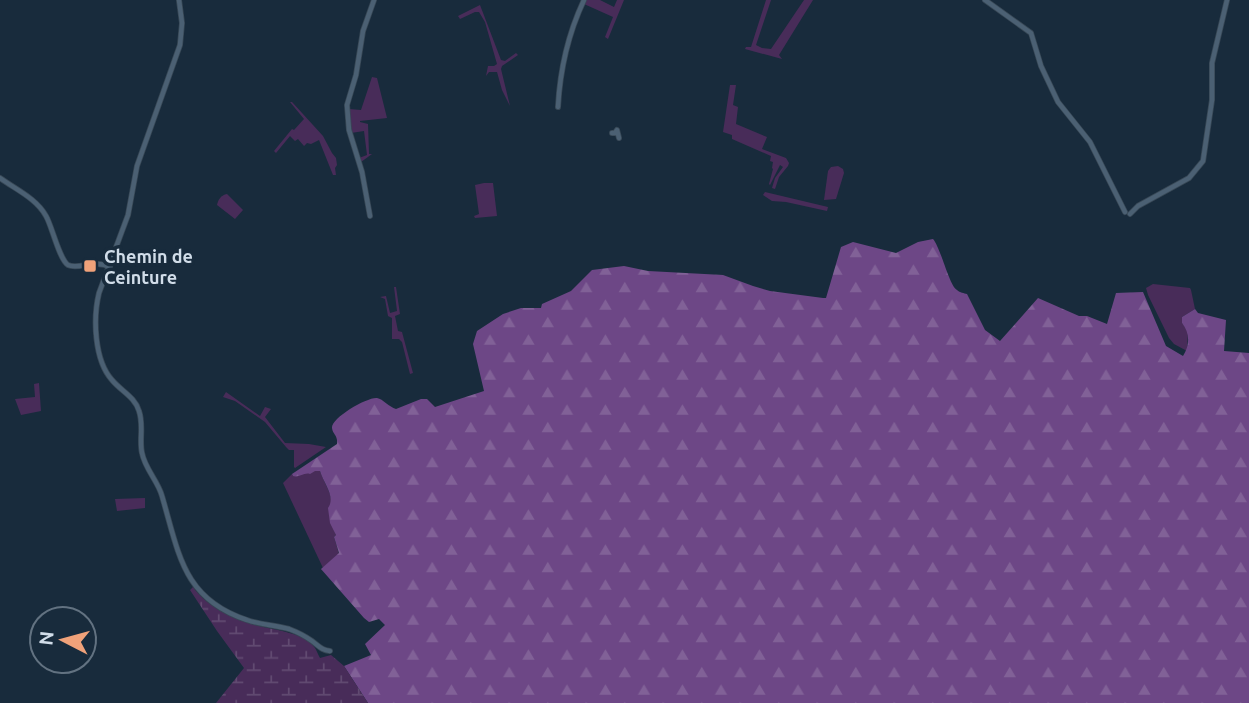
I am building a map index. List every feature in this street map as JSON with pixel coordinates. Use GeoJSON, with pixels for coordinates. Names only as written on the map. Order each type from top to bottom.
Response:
{"type":"FeatureCollection","features":[{"type":"Feature","properties":{"kind":"street"},"geometry":{"type":"LineString","coordinates":[[179,0],[182,23],[180,45],[141,155],[128,215],[99,293],[95,316],[102,362],[113,382],[132,398],[139,409],[142,454],[161,493],[173,538],[190,579],[205,598],[221,609],[245,620],[290,630],[310,640],[323,651],[330,651]]}},
{"type":"Feature","properties":{"kind":"street"},"geometry":{"type":"LineString","coordinates":[[370,216],[362,172],[348,130],[347,105],[356,75],[363,31],[374,0]]}},
{"type":"Feature","properties":{"kind":"street"},"geometry":{"type":"LineString","coordinates":[[558,107],[563,60],[584,0]]}},
{"type":"Feature","properties":{"kind":"street"},"geometry":{"type":"LineString","coordinates":[[985,0],[1031,33],[1041,66],[1058,102],[1090,142],[1128,213],[1189,178],[1203,161],[1212,100],[1212,63],[1227,0]]}},
{"type":"Feature","properties":{"kind":"street"},"geometry":{"type":"LineString","coordinates":[[612,134],[617,130],[620,138]]}},
{"type":"Feature","properties":{"kind":"street"},"geometry":{"type":"LineString","coordinates":[[0,178],[43,211],[67,264],[74,266],[99,263],[110,267]]}},
{"type":"Feature","properties":{"kind":"green space"},"geometry":{"type":"Polygon","coordinates":[[[586,0],[600,0],[614,7],[617,0],[624,0],[608,39],[605,37],[613,17],[584,4],[586,0]]]}},
{"type":"Feature","properties":{"kind":"green space"},"geometry":{"type":"Polygon","coordinates":[[[766,0],[771,0],[756,45],[771,49],[804,0],[813,0],[779,55],[782,59],[745,49],[751,47],[766,0]]]}},
{"type":"Feature","properties":{"kind":"green space"},"geometry":{"type":"Polygon","coordinates":[[[480,5],[501,60],[505,61],[516,53],[518,55],[501,69],[510,106],[497,72],[489,72],[486,76],[488,66],[497,64],[485,22],[479,12],[460,19],[458,16],[480,5]]]}},
{"type":"Feature","properties":{"kind":"green space"},"geometry":{"type":"Polygon","coordinates":[[[372,77],[377,78],[387,118],[360,121],[368,124],[369,154],[372,154],[361,162],[359,158],[367,155],[364,131],[351,133],[349,109],[361,110],[372,77]]]}},
{"type":"Feature","properties":{"kind":"green space"},"geometry":{"type":"Polygon","coordinates":[[[730,85],[736,85],[733,105],[738,107],[736,124],[767,137],[762,149],[786,158],[789,163],[779,177],[775,189],[772,188],[775,178],[783,167],[780,165],[770,185],[773,169],[771,156],[732,139],[732,135],[723,132],[730,85]]]}},
{"type":"Feature","properties":{"kind":"green space"},"geometry":{"type":"Polygon","coordinates":[[[290,102],[323,136],[336,158],[336,175],[333,175],[319,140],[304,146],[298,139],[295,141],[290,136],[276,153],[274,151],[304,119],[290,102]]]}},
{"type":"Feature","properties":{"kind":"green space"},"geometry":{"type":"Polygon","coordinates":[[[838,166],[844,173],[836,199],[824,200],[828,171],[831,167],[838,166]]]}},
{"type":"Feature","properties":{"kind":"green space"},"geometry":{"type":"Polygon","coordinates":[[[493,183],[497,216],[475,218],[474,216],[479,214],[475,185],[493,183]]]}},
{"type":"Feature","properties":{"kind":"green space"},"geometry":{"type":"Polygon","coordinates":[[[765,192],[828,207],[827,211],[772,201],[763,195],[765,192]]]}},
{"type":"Feature","properties":{"kind":"green space"},"geometry":{"type":"Polygon","coordinates":[[[227,194],[243,210],[235,219],[217,205],[220,198],[227,194]]]}},
{"type":"Feature","properties":{"kind":"green space"},"geometry":{"type":"Polygon","coordinates":[[[933,239],[954,287],[967,294],[985,330],[1000,341],[1038,298],[1079,316],[1087,316],[1107,324],[1116,293],[1143,292],[1166,346],[1183,356],[1188,339],[1182,317],[1195,309],[1198,313],[1226,320],[1224,351],[1249,353],[1249,703],[368,703],[344,666],[371,655],[365,644],[385,625],[379,619],[369,622],[364,618],[321,569],[339,553],[334,537],[336,535],[330,523],[328,508],[331,499],[320,471],[297,476],[292,474],[337,444],[332,428],[343,414],[358,404],[377,398],[396,409],[421,399],[427,399],[435,407],[484,391],[473,344],[477,331],[503,314],[521,308],[541,308],[542,304],[571,291],[592,270],[624,266],[648,271],[723,275],[770,291],[826,298],[841,247],[853,242],[896,253],[918,242],[933,239]]]}},
{"type":"Feature","properties":{"kind":"green space"},"geometry":{"type":"Polygon","coordinates":[[[1153,284],[1190,288],[1195,309],[1182,317],[1182,323],[1188,330],[1187,351],[1169,338],[1148,295],[1146,288],[1153,284]]]}},
{"type":"Feature","properties":{"kind":"green space"},"geometry":{"type":"Polygon","coordinates":[[[394,287],[400,314],[395,316],[413,373],[410,374],[402,342],[392,339],[392,318],[388,316],[385,299],[380,297],[386,296],[390,313],[397,311],[394,287]]]}},
{"type":"Feature","properties":{"kind":"green space"},"geometry":{"type":"Polygon","coordinates":[[[39,383],[41,411],[21,415],[15,399],[35,397],[34,384],[39,383]]]}},
{"type":"Feature","properties":{"kind":"green space"},"geometry":{"type":"Polygon","coordinates":[[[226,392],[260,416],[265,407],[271,409],[265,417],[285,443],[326,447],[295,468],[294,450],[289,450],[265,422],[235,401],[223,397],[226,392]]]}},
{"type":"Feature","properties":{"kind":"green space"},"geometry":{"type":"Polygon","coordinates":[[[320,471],[330,496],[336,535],[334,537],[339,554],[323,568],[283,483],[292,474],[293,476],[320,471]]]}},
{"type":"Feature","properties":{"kind":"green space"},"geometry":{"type":"Polygon","coordinates":[[[145,498],[145,508],[117,511],[115,499],[145,498]]]}},
{"type":"Feature","properties":{"kind":"green space"},"geometry":{"type":"Polygon","coordinates":[[[193,587],[206,601],[232,617],[304,639],[315,648],[320,658],[331,655],[344,666],[368,703],[216,703],[244,668],[190,590],[193,587]]]}},
{"type":"Feature","properties":{"kind":"place","name":"Chemin de Ceinture"},"geometry":{"type":"Point","coordinates":[90,266]}}]}
